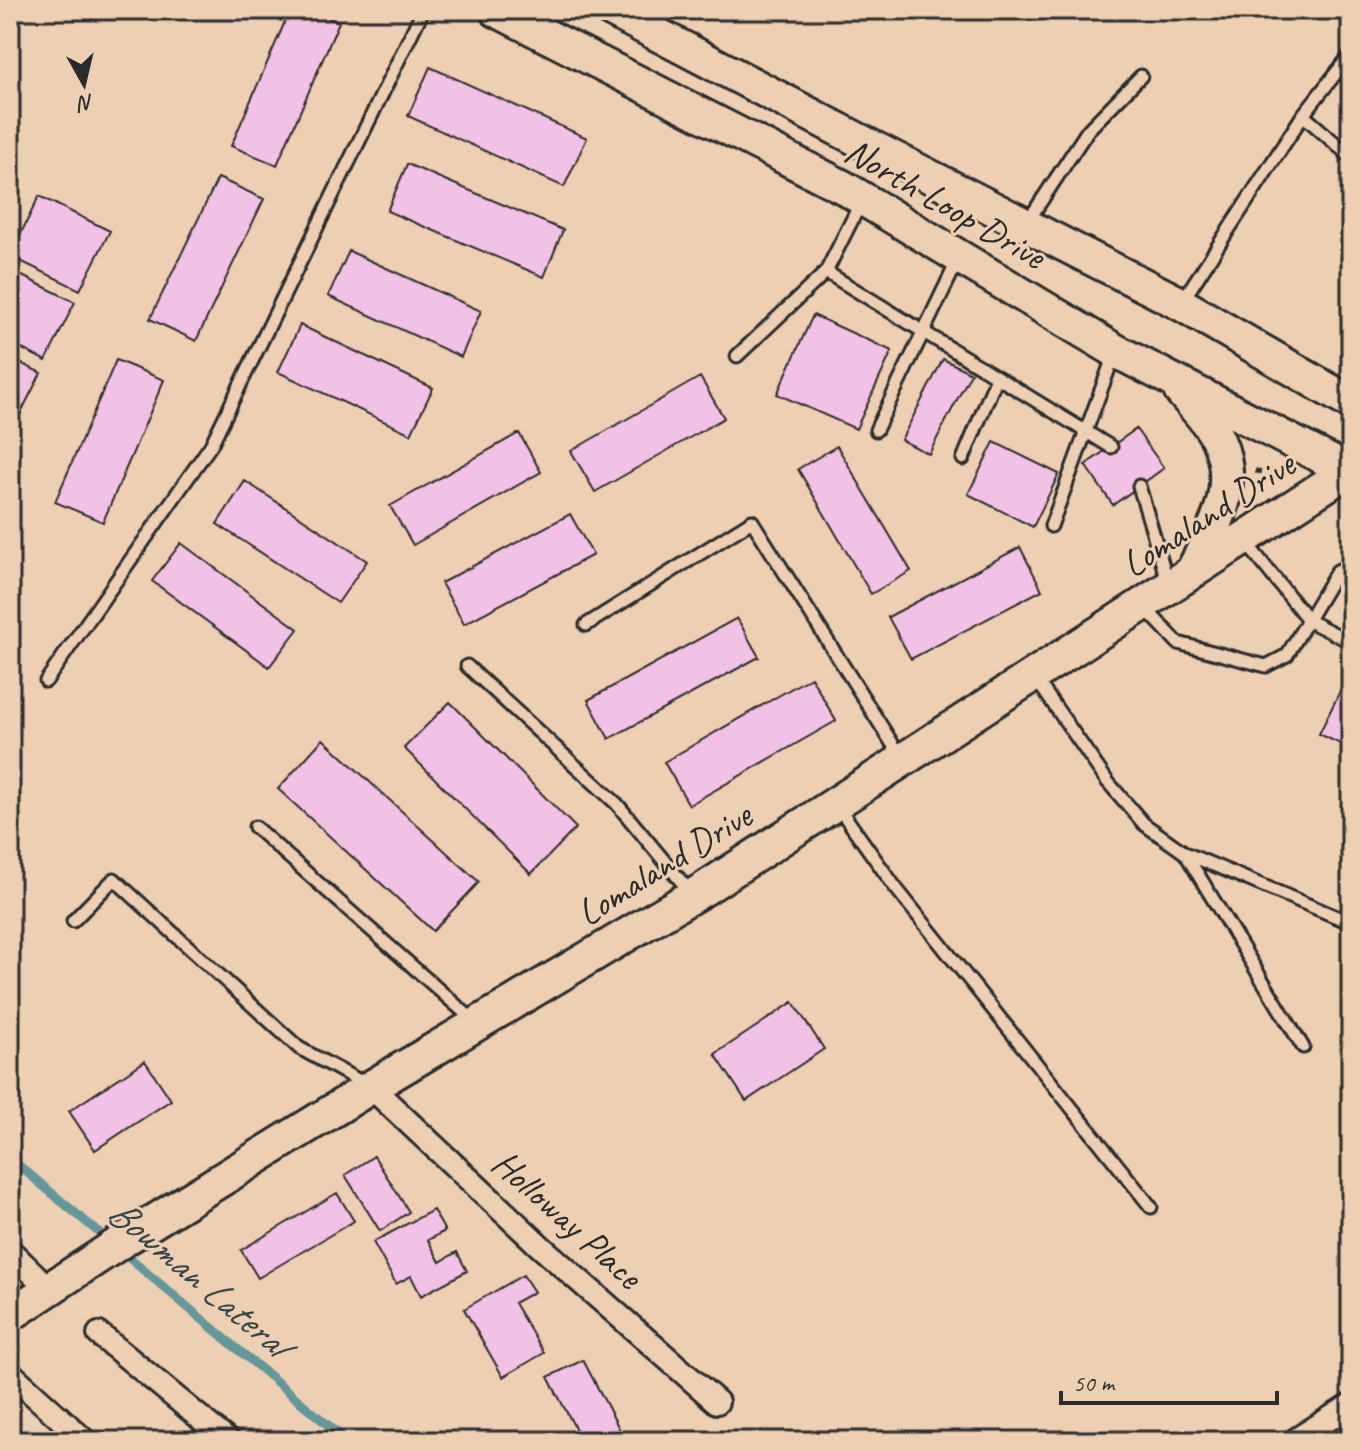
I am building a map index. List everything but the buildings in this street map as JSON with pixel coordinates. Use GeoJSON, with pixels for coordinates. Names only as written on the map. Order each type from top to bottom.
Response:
{"type":"FeatureCollection","features":[{"type":"Feature","properties":{"kind":"main road","name":"North Loop Drive"},"geometry":{"type":"LineString","coordinates":[[496,10],[863,199],[1116,351],[1350,471]]}},
{"type":"Feature","properties":{"kind":"main road","name":"North Loop Drive"},"geometry":{"type":"LineString","coordinates":[[611,10],[1181,304],[1351,403]]}},
{"type":"Feature","properties":{"kind":"main road"},"geometry":{"type":"LineString","coordinates":[[1173,381],[1218,439],[1228,481],[1219,518],[1180,580]]}},
{"type":"Feature","properties":{"kind":"main road","name":"Lomaland Drive"},"geometry":{"type":"LineString","coordinates":[[10,1315],[127,1238],[371,1087],[693,896],[1350,471]]}},
{"type":"Feature","properties":{"kind":"street","name":"Holloway Place"},"geometry":{"type":"LineString","coordinates":[[371,1087],[541,1247],[717,1402]]}},
{"type":"Feature","properties":{"kind":"street"},"geometry":{"type":"LineString","coordinates":[[10,1251],[56,1285]]}},
{"type":"Feature","properties":{"kind":"street"},"geometry":{"type":"LineString","coordinates":[[99,1334],[228,1441]]}},
{"type":"Feature","properties":{"kind":"street"},"geometry":{"type":"LineString","coordinates":[[10,1373],[85,1441]]}},
{"type":"Feature","properties":{"kind":"street"},"geometry":{"type":"LineString","coordinates":[[1294,1441],[1351,1405]]}},
{"type":"Feature","properties":{"kind":"lane"},"geometry":{"type":"LineString","coordinates":[[46,681],[211,445],[423,10]]}},
{"type":"Feature","properties":{"kind":"lane"},"geometry":{"type":"LineString","coordinates":[[1342,10],[1351,20]]}},
{"type":"Feature","properties":{"kind":"lane"},"geometry":{"type":"LineString","coordinates":[[1181,304],[1303,115],[1351,54]]}},
{"type":"Feature","properties":{"kind":"lane"},"geometry":{"type":"LineString","coordinates":[[1025,225],[1088,130],[1141,76]]}},
{"type":"Feature","properties":{"kind":"lane"},"geometry":{"type":"LineString","coordinates":[[1303,115],[1351,157]]}},
{"type":"Feature","properties":{"kind":"lane"},"geometry":{"type":"LineString","coordinates":[[737,356],[826,272],[863,199]]}},
{"type":"Feature","properties":{"kind":"lane"},"geometry":{"type":"LineString","coordinates":[[876,430],[960,257]]}},
{"type":"Feature","properties":{"kind":"lane"},"geometry":{"type":"LineString","coordinates":[[826,272],[1111,447]]}},
{"type":"Feature","properties":{"kind":"lane"},"geometry":{"type":"LineString","coordinates":[[1051,526],[1116,351]]}},
{"type":"Feature","properties":{"kind":"lane"},"geometry":{"type":"LineString","coordinates":[[963,459],[997,377]]}},
{"type":"Feature","properties":{"kind":"lane"},"geometry":{"type":"LineString","coordinates":[[1139,486],[1180,580]]}},
{"type":"Feature","properties":{"kind":"lane"},"geometry":{"type":"LineString","coordinates":[[586,625],[752,521],[903,760]]}},
{"type":"Feature","properties":{"kind":"lane"},"geometry":{"type":"LineString","coordinates":[[1243,539],[1309,621],[1351,642]]}},
{"type":"Feature","properties":{"kind":"lane"},"geometry":{"type":"LineString","coordinates":[[1142,605],[1178,643],[1266,666],[1287,655],[1337,571],[1351,565]]}},
{"type":"Feature","properties":{"kind":"lane"},"geometry":{"type":"LineString","coordinates":[[467,666],[617,804],[693,896]]}},
{"type":"Feature","properties":{"kind":"lane"},"geometry":{"type":"LineString","coordinates":[[1033,675],[1107,781],[1144,824],[1185,853],[1351,923]]}},
{"type":"Feature","properties":{"kind":"lane"},"geometry":{"type":"LineString","coordinates":[[836,803],[895,887],[1151,1207]]}},
{"type":"Feature","properties":{"kind":"lane"},"geometry":{"type":"LineString","coordinates":[[255,827],[478,1024]]}},
{"type":"Feature","properties":{"kind":"lane"},"geometry":{"type":"LineString","coordinates":[[1185,853],[1303,1047]]}},
{"type":"Feature","properties":{"kind":"lane"},"geometry":{"type":"LineString","coordinates":[[73,921],[114,879],[299,1048],[371,1087]]}},
{"type":"Feature","properties":{"kind":"path"},"geometry":{"type":"LineString","coordinates":[[1242,470],[1284,473]]}},
{"type":"Feature","properties":{"kind":"waterway","name":"Bowman Lateral"},"geometry":{"type":"LineString","coordinates":[[10,1158],[347,1441]]}}]}
